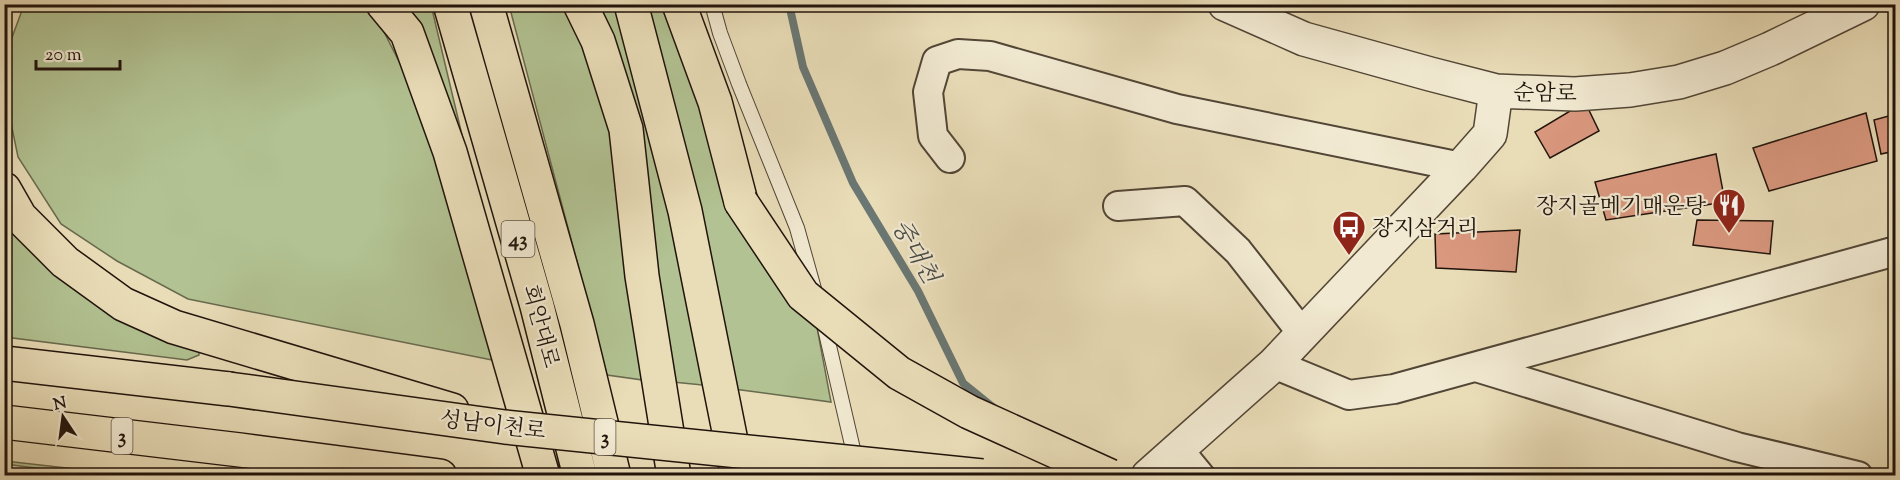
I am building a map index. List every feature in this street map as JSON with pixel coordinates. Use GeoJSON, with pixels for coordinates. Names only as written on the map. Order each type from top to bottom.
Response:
{"type":"FeatureCollection","features":[{"type":"Feature","properties":{"kind":"highway"},"geometry":{"type":"LineString","coordinates":[[383,4],[407,33],[450,152],[543,476]]}},
{"type":"Feature","properties":{"kind":"highway","name":"회안대로"},"geometry":{"type":"LineString","coordinates":[[450,4],[537,306],[580,476]]}},
{"type":"Feature","properties":{"kind":"highway","name":"회안대로"},"geometry":{"type":"LineString","coordinates":[[486,4],[577,324],[614,476]]}},
{"type":"Feature","properties":{"kind":"highway"},"geometry":{"type":"LineString","coordinates":[[580,4],[597,41],[626,129],[642,276],[674,476]]}},
{"type":"Feature","properties":{"kind":"highway"},"geometry":{"type":"LineString","coordinates":[[631,4],[685,211],[738,476]]}},
{"type":"Feature","properties":{"kind":"highway"},"geometry":{"type":"LineString","coordinates":[[679,4],[715,102],[741,202],[803,295],[899,373],[969,412],[1110,476]]}},
{"type":"Feature","properties":{"kind":"highway"},"geometry":{"type":"LineString","coordinates":[[4,189],[20,217],[65,262],[123,304],[174,327],[506,427]]}},
{"type":"Feature","properties":{"kind":"highway","name":"성남이천로"},"geometry":{"type":"LineString","coordinates":[[4,363],[229,389],[506,427],[982,476]]}},
{"type":"Feature","properties":{"kind":"highway","name":"3"},"geometry":{"type":"LineString","coordinates":[[4,422],[440,476]]}},
{"type":"Feature","properties":{"kind":"street","name":"순암로"},"geometry":{"type":"LineString","coordinates":[[1225,4],[1304,39],[1364,58],[1496,91],[1575,94],[1630,90],[1679,82],[1734,64],[1863,4]]}},
{"type":"Feature","properties":{"kind":"street"},"geometry":{"type":"LineString","coordinates":[[950,158],[933,136],[927,92],[937,61],[958,54],[990,56],[1177,109],[1461,167]]}},
{"type":"Feature","properties":{"kind":"street"},"geometry":{"type":"LineString","coordinates":[[1148,476],[1274,364],[1491,134],[1496,91]]}},
{"type":"Feature","properties":{"kind":"street"},"geometry":{"type":"LineString","coordinates":[[1118,206],[1185,201],[1238,251],[1302,333]]}},
{"type":"Feature","properties":{"kind":"street"},"geometry":{"type":"LineString","coordinates":[[1274,364],[1349,395],[1394,389],[1896,251]]}},
{"type":"Feature","properties":{"kind":"street"},"geometry":{"type":"LineString","coordinates":[[1476,367],[1737,447],[1858,476]]}},
{"type":"Feature","properties":{"kind":"street"},"geometry":{"type":"LineString","coordinates":[[1177,448],[1200,476]]}},
{"type":"Feature","properties":{"kind":"lane"},"geometry":{"type":"LineString","coordinates":[[712,4],[739,84],[797,228],[826,331],[860,476]]}},
{"type":"Feature","properties":{"kind":"green space"},"geometry":{"type":"Polygon","coordinates":[[[24,5],[364,5],[381,26],[420,103],[497,361],[188,299],[117,261],[61,224],[18,157],[5,94],[7,51],[24,5]]]}},
{"type":"Feature","properties":{"kind":"green space"},"geometry":{"type":"Polygon","coordinates":[[[400,5],[431,5],[467,156],[400,5]]]}},
{"type":"Feature","properties":{"kind":"green space"},"geometry":{"type":"Polygon","coordinates":[[[509,5],[562,5],[597,72],[609,116],[650,381],[607,375],[509,5]]]}},
{"type":"Feature","properties":{"kind":"green space"},"geometry":{"type":"Polygon","coordinates":[[[597,5],[618,5],[712,386],[673,382],[597,5]]]}},
{"type":"Feature","properties":{"kind":"green space"},"geometry":{"type":"Polygon","coordinates":[[[647,5],[661,5],[695,87],[813,306],[831,402],[734,389],[647,5]]]}},
{"type":"Feature","properties":{"kind":"green space"},"geometry":{"type":"Polygon","coordinates":[[[4,208],[198,344],[199,355],[187,360],[5,337],[4,208]]]}},
{"type":"Feature","properties":{"kind":"green space"},"geometry":{"type":"Polygon","coordinates":[[[5,461],[128,475],[89,475],[5,464],[5,461]]]}},
{"type":"Feature","properties":{"kind":"building"},"geometry":{"type":"Polygon","coordinates":[[[1585,102],[1599,131],[1550,158],[1535,132],[1585,102]]]}},
{"type":"Feature","properties":{"kind":"building"},"geometry":{"type":"Polygon","coordinates":[[[1866,113],[1877,161],[1769,191],[1753,148],[1866,113]]]}},
{"type":"Feature","properties":{"kind":"building"},"geometry":{"type":"Polygon","coordinates":[[[1896,114],[1896,155],[1895,151],[1881,154],[1874,120],[1896,114]]]}},
{"type":"Feature","properties":{"kind":"building"},"geometry":{"type":"Polygon","coordinates":[[[1716,154],[1725,202],[1606,220],[1595,182],[1716,154]]]}},
{"type":"Feature","properties":{"kind":"building"},"geometry":{"type":"Polygon","coordinates":[[[1697,220],[1773,221],[1770,254],[1693,245],[1697,220]]]}},
{"type":"Feature","properties":{"kind":"building"},"geometry":{"type":"Polygon","coordinates":[[[1520,230],[1516,272],[1436,268],[1435,234],[1520,230]]]}},
{"type":"Feature","properties":{"kind":"waterway","name":"중대천"},"geometry":{"type":"LineString","coordinates":[[789,4],[803,67],[853,183],[918,291],[963,383],[994,408]]}},
{"type":"Feature","properties":{"kind":"place","name":"장지골메기매운탕"},"geometry":{"type":"Point","coordinates":[1729,234]}},
{"type":"Feature","properties":{"kind":"place","name":"장지삼거리"},"geometry":{"type":"Point","coordinates":[1349,256]}}]}
